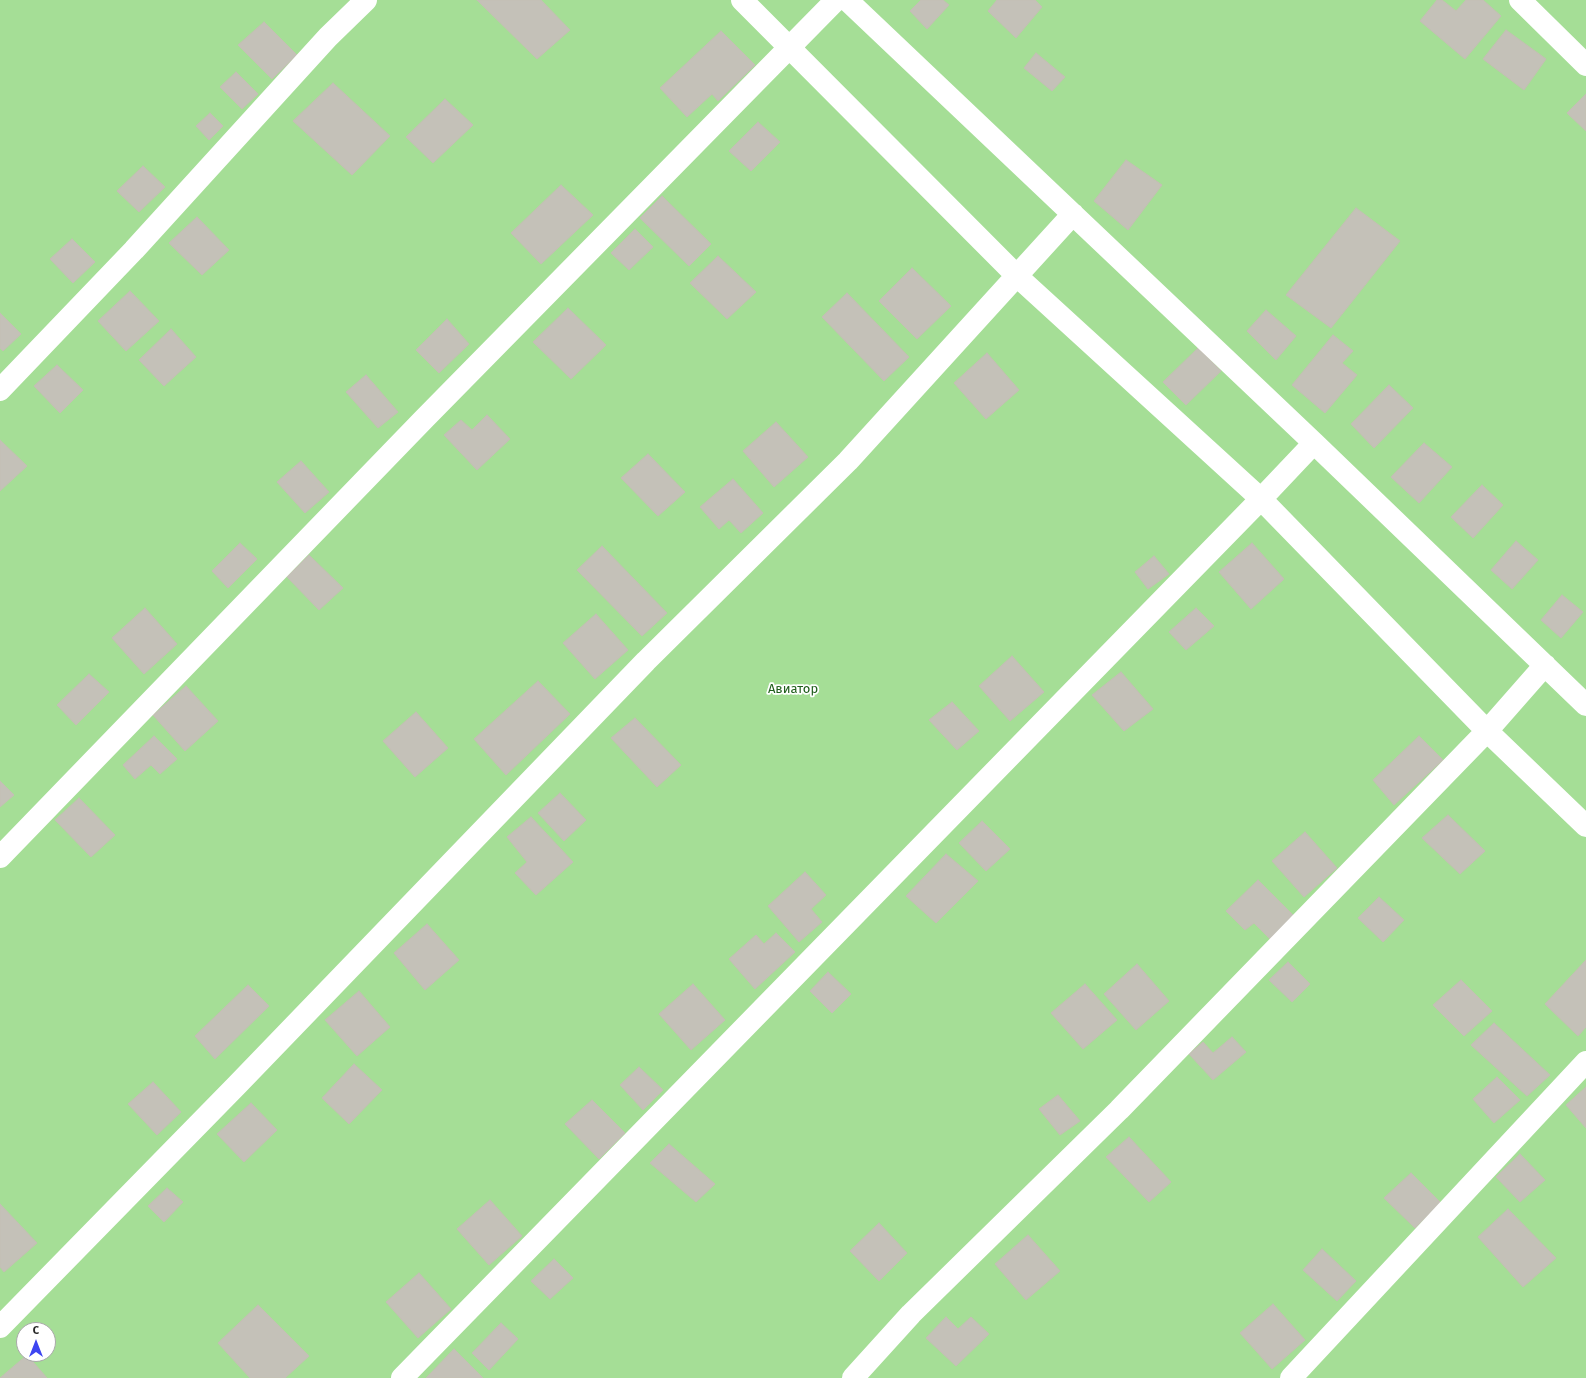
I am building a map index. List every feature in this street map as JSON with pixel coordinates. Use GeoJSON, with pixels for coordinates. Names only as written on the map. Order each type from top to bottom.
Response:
{"type":"FeatureCollection","features":[{"type":"Feature","properties":{"kind":"street"},"geometry":{"type":"LineString","coordinates":[[0,390],[134,250],[328,37],[366,0]]}},
{"type":"Feature","properties":{"kind":"street"},"geometry":{"type":"LineString","coordinates":[[742,0],[1018,276],[1261,499],[1487,731],[1586,826]]}},
{"type":"Feature","properties":{"kind":"street"},"geometry":{"type":"LineString","coordinates":[[0,857],[430,414],[836,0]]}},
{"type":"Feature","properties":{"kind":"street"},"geometry":{"type":"LineString","coordinates":[[847,0],[1314,443],[1586,705]]}},
{"type":"Feature","properties":{"kind":"street"},"geometry":{"type":"LineString","coordinates":[[1520,0],[1586,65]]}},
{"type":"Feature","properties":{"kind":"street"},"geometry":{"type":"LineString","coordinates":[[0,1327],[237,1085],[640,667],[848,461],[1073,214]]}},
{"type":"Feature","properties":{"kind":"street"},"geometry":{"type":"LineString","coordinates":[[402,1378],[1314,443]]}},
{"type":"Feature","properties":{"kind":"street"},"geometry":{"type":"LineString","coordinates":[[853,1378],[911,1314],[1119,1110],[1487,731],[1545,665]]}},
{"type":"Feature","properties":{"kind":"street"},"geometry":{"type":"LineString","coordinates":[[1291,1378],[1586,1062]]}},
{"type":"Feature","properties":{"kind":"green space","name":"Авиатор"},"geometry":{"type":"Polygon","coordinates":[[[0,0],[1586,0],[1586,1378],[0,1378],[0,0]]]}},
{"type":"Feature","properties":{"kind":"building"},"geometry":{"type":"Polygon","coordinates":[[[477,0],[541,0],[570,30],[537,59],[477,0]]]}},
{"type":"Feature","properties":{"kind":"building"},"geometry":{"type":"Polygon","coordinates":[[[921,0],[943,0],[949,5],[927,29],[910,11],[921,0]]]}},
{"type":"Feature","properties":{"kind":"building"},"geometry":{"type":"Polygon","coordinates":[[[997,0],[1035,0],[1042,7],[1016,38],[988,11],[997,0]]]}},
{"type":"Feature","properties":{"kind":"building"},"geometry":{"type":"Polygon","coordinates":[[[1437,0],[1442,0],[1456,11],[1466,0],[1483,0],[1501,16],[1465,59],[1420,21],[1437,0]]]}},
{"type":"Feature","properties":{"kind":"building"},"geometry":{"type":"Polygon","coordinates":[[[264,22],[297,55],[272,79],[238,45],[264,22]]]}},
{"type":"Feature","properties":{"kind":"building"},"geometry":{"type":"Polygon","coordinates":[[[1506,30],[1546,59],[1524,90],[1483,59],[1506,30]]]}},
{"type":"Feature","properties":{"kind":"building"},"geometry":{"type":"Polygon","coordinates":[[[721,31],[755,65],[718,101],[712,94],[687,117],[660,88],[721,31]]]}},
{"type":"Feature","properties":{"kind":"building"},"geometry":{"type":"Polygon","coordinates":[[[1036,53],[1065,77],[1052,91],[1024,68],[1036,53]]]}},
{"type":"Feature","properties":{"kind":"building"},"geometry":{"type":"Polygon","coordinates":[[[236,72],[258,94],[242,109],[220,87],[236,72]]]}},
{"type":"Feature","properties":{"kind":"building"},"geometry":{"type":"Polygon","coordinates":[[[333,83],[390,136],[352,175],[293,121],[333,83]]]}},
{"type":"Feature","properties":{"kind":"building"},"geometry":{"type":"Polygon","coordinates":[[[1586,94],[1586,131],[1567,113],[1586,94]]]}},
{"type":"Feature","properties":{"kind":"building"},"geometry":{"type":"Polygon","coordinates":[[[445,99],[473,125],[433,163],[406,137],[445,99]]]}},
{"type":"Feature","properties":{"kind":"building"},"geometry":{"type":"Polygon","coordinates":[[[210,113],[223,126],[209,140],[196,126],[210,113]]]}},
{"type":"Feature","properties":{"kind":"building"},"geometry":{"type":"Polygon","coordinates":[[[758,122],[780,142],[751,171],[729,151],[758,122]]]}},
{"type":"Feature","properties":{"kind":"building"},"geometry":{"type":"Polygon","coordinates":[[[1126,160],[1162,185],[1128,230],[1094,201],[1126,160]]]}},
{"type":"Feature","properties":{"kind":"building"},"geometry":{"type":"Polygon","coordinates":[[[143,166],[165,187],[139,212],[117,191],[143,166]]]}},
{"type":"Feature","properties":{"kind":"building"},"geometry":{"type":"Polygon","coordinates":[[[561,185],[593,215],[541,264],[511,233],[561,185]]]}},
{"type":"Feature","properties":{"kind":"building"},"geometry":{"type":"Polygon","coordinates":[[[662,196],[711,244],[689,266],[640,218],[662,196]]]}},
{"type":"Feature","properties":{"kind":"building"},"geometry":{"type":"Polygon","coordinates":[[[1356,208],[1400,241],[1331,328],[1286,295],[1356,208]]]}},
{"type":"Feature","properties":{"kind":"building"},"geometry":{"type":"Polygon","coordinates":[[[197,217],[229,250],[202,275],[169,243],[197,217]]]}},
{"type":"Feature","properties":{"kind":"building"},"geometry":{"type":"Polygon","coordinates":[[[635,229],[653,247],[629,270],[611,253],[635,229]]]}},
{"type":"Feature","properties":{"kind":"building"},"geometry":{"type":"Polygon","coordinates":[[[72,239],[95,262],[73,283],[50,259],[72,239]]]}},
{"type":"Feature","properties":{"kind":"building"},"geometry":{"type":"Polygon","coordinates":[[[718,256],[756,292],[727,319],[690,283],[718,256]]]}},
{"type":"Feature","properties":{"kind":"building"},"geometry":{"type":"Polygon","coordinates":[[[912,268],[951,306],[917,339],[879,301],[912,268]]]}},
{"type":"Feature","properties":{"kind":"building"},"geometry":{"type":"Polygon","coordinates":[[[130,291],[159,321],[126,351],[98,321],[130,291]]]}},
{"type":"Feature","properties":{"kind":"building"},"geometry":{"type":"Polygon","coordinates":[[[847,293],[909,357],[884,381],[822,317],[847,293]]]}},
{"type":"Feature","properties":{"kind":"building"},"geometry":{"type":"Polygon","coordinates":[[[568,308],[606,345],[571,379],[533,342],[568,308]]]}},
{"type":"Feature","properties":{"kind":"building"},"geometry":{"type":"Polygon","coordinates":[[[1266,310],[1296,336],[1276,360],[1247,331],[1266,310]]]}},
{"type":"Feature","properties":{"kind":"building"},"geometry":{"type":"Polygon","coordinates":[[[0,313],[21,334],[3,351],[0,348],[0,313]]]}},
{"type":"Feature","properties":{"kind":"building"},"geometry":{"type":"Polygon","coordinates":[[[447,319],[469,344],[439,373],[416,350],[447,319]]]}},
{"type":"Feature","properties":{"kind":"building"},"geometry":{"type":"Polygon","coordinates":[[[171,329],[196,357],[164,386],[139,360],[171,329]]]}},
{"type":"Feature","properties":{"kind":"building"},"geometry":{"type":"Polygon","coordinates":[[[1333,335],[1353,351],[1342,363],[1357,375],[1325,413],[1292,385],[1333,335]]]}},
{"type":"Feature","properties":{"kind":"building"},"geometry":{"type":"Polygon","coordinates":[[[1198,348],[1221,371],[1186,405],[1163,382],[1198,348]]]}},
{"type":"Feature","properties":{"kind":"building"},"geometry":{"type":"Polygon","coordinates":[[[987,353],[1019,390],[986,419],[954,383],[987,353]]]}},
{"type":"Feature","properties":{"kind":"building"},"geometry":{"type":"Polygon","coordinates":[[[57,365],[83,390],[60,413],[34,386],[57,365]]]}},
{"type":"Feature","properties":{"kind":"building"},"geometry":{"type":"Polygon","coordinates":[[[366,375],[398,412],[378,428],[346,392],[366,375]]]}},
{"type":"Feature","properties":{"kind":"building"},"geometry":{"type":"Polygon","coordinates":[[[1389,385],[1413,408],[1374,448],[1351,424],[1389,385]]]}},
{"type":"Feature","properties":{"kind":"building"},"geometry":{"type":"Polygon","coordinates":[[[487,415],[510,439],[477,470],[444,435],[461,420],[472,430],[487,415]]]}},
{"type":"Feature","properties":{"kind":"building"},"geometry":{"type":"Polygon","coordinates":[[[776,422],[808,457],[774,487],[743,451],[776,422]]]}},
{"type":"Feature","properties":{"kind":"building"},"geometry":{"type":"Polygon","coordinates":[[[0,440],[27,466],[0,491],[0,440]]]}},
{"type":"Feature","properties":{"kind":"building"},"geometry":{"type":"Polygon","coordinates":[[[1424,443],[1452,467],[1419,503],[1391,477],[1424,443]]]}},
{"type":"Feature","properties":{"kind":"building"},"geometry":{"type":"Polygon","coordinates":[[[648,454],[685,492],[658,516],[621,478],[648,454]]]}},
{"type":"Feature","properties":{"kind":"building"},"geometry":{"type":"Polygon","coordinates":[[[301,461],[329,492],[305,513],[277,482],[301,461]]]}},
{"type":"Feature","properties":{"kind":"building"},"geometry":{"type":"Polygon","coordinates":[[[733,479],[763,513],[741,533],[729,520],[719,529],[700,507],[733,479]]]}},
{"type":"Feature","properties":{"kind":"building"},"geometry":{"type":"Polygon","coordinates":[[[1482,485],[1503,505],[1473,538],[1451,517],[1482,485]]]}},
{"type":"Feature","properties":{"kind":"building"},"geometry":{"type":"Polygon","coordinates":[[[1516,541],[1538,560],[1512,589],[1491,570],[1516,541]]]}},
{"type":"Feature","properties":{"kind":"building"},"geometry":{"type":"Polygon","coordinates":[[[240,543],[257,559],[228,588],[212,571],[240,543]]]}},
{"type":"Feature","properties":{"kind":"building"},"geometry":{"type":"Polygon","coordinates":[[[1252,543],[1284,579],[1251,609],[1219,572],[1252,543]]]}},
{"type":"Feature","properties":{"kind":"building"},"geometry":{"type":"Polygon","coordinates":[[[602,546],[667,613],[642,636],[577,570],[602,546]]]}},
{"type":"Feature","properties":{"kind":"building"},"geometry":{"type":"Polygon","coordinates":[[[309,555],[343,588],[319,610],[287,577],[309,555]]]}},
{"type":"Feature","properties":{"kind":"building"},"geometry":{"type":"Polygon","coordinates":[[[1154,556],[1169,574],[1148,589],[1135,572],[1154,556]]]}},
{"type":"Feature","properties":{"kind":"building"},"geometry":{"type":"Polygon","coordinates":[[[1562,595],[1583,612],[1561,638],[1541,620],[1562,595]]]}},
{"type":"Feature","properties":{"kind":"building"},"geometry":{"type":"Polygon","coordinates":[[[145,608],[177,644],[144,674],[112,638],[145,608]]]}},
{"type":"Feature","properties":{"kind":"building"},"geometry":{"type":"Polygon","coordinates":[[[1196,608],[1214,626],[1186,650],[1169,632],[1196,608]]]}},
{"type":"Feature","properties":{"kind":"building"},"geometry":{"type":"Polygon","coordinates":[[[596,614],[628,650],[595,679],[563,643],[596,614]]]}},
{"type":"Feature","properties":{"kind":"building"},"geometry":{"type":"Polygon","coordinates":[[[1012,656],[1044,692],[1010,721],[979,686],[1012,656]]]}},
{"type":"Feature","properties":{"kind":"building"},"geometry":{"type":"Polygon","coordinates":[[[1121,672],[1153,709],[1124,731],[1092,695],[1121,672]]]}},
{"type":"Feature","properties":{"kind":"building"},"geometry":{"type":"Polygon","coordinates":[[[89,674],[109,692],[76,725],[57,705],[89,674]]]}},
{"type":"Feature","properties":{"kind":"building"},"geometry":{"type":"Polygon","coordinates":[[[538,681],[570,714],[506,775],[474,739],[538,681]]]}},
{"type":"Feature","properties":{"kind":"building"},"geometry":{"type":"Polygon","coordinates":[[[186,686],[218,721],[185,751],[153,715],[186,686]]]}},
{"type":"Feature","properties":{"kind":"building"},"geometry":{"type":"Polygon","coordinates":[[[952,702],[979,731],[957,750],[929,720],[952,702]]]}},
{"type":"Feature","properties":{"kind":"building"},"geometry":{"type":"Polygon","coordinates":[[[416,712],[448,748],[415,777],[383,741],[416,712]]]}},
{"type":"Feature","properties":{"kind":"building"},"geometry":{"type":"Polygon","coordinates":[[[635,718],[681,765],[657,787],[611,738],[635,718]]]}},
{"type":"Feature","properties":{"kind":"building"},"geometry":{"type":"Polygon","coordinates":[[[154,736],[177,759],[160,774],[151,765],[135,779],[123,765],[154,736]]]}},
{"type":"Feature","properties":{"kind":"building"},"geometry":{"type":"Polygon","coordinates":[[[1419,736],[1443,760],[1394,805],[1373,780],[1419,736]]]}},
{"type":"Feature","properties":{"kind":"building"},"geometry":{"type":"Polygon","coordinates":[[[0,781],[14,795],[0,807],[0,781]]]}},
{"type":"Feature","properties":{"kind":"building"},"geometry":{"type":"Polygon","coordinates":[[[560,793],[586,820],[564,841],[538,813],[560,793]]]}},
{"type":"Feature","properties":{"kind":"building"},"geometry":{"type":"Polygon","coordinates":[[[79,798],[115,835],[91,857],[55,820],[79,798]]]}},
{"type":"Feature","properties":{"kind":"building"},"geometry":{"type":"Polygon","coordinates":[[[1448,815],[1485,851],[1460,874],[1422,838],[1448,815]]]}},
{"type":"Feature","properties":{"kind":"building"},"geometry":{"type":"Polygon","coordinates":[[[531,817],[573,862],[536,895],[515,873],[527,862],[507,837],[531,817]]]}},
{"type":"Feature","properties":{"kind":"building"},"geometry":{"type":"Polygon","coordinates":[[[982,821],[1010,849],[986,871],[959,843],[982,821]]]}},
{"type":"Feature","properties":{"kind":"building"},"geometry":{"type":"Polygon","coordinates":[[[1305,832],[1337,868],[1304,897],[1272,861],[1305,832]]]}},
{"type":"Feature","properties":{"kind":"building"},"geometry":{"type":"Polygon","coordinates":[[[946,854],[978,881],[936,923],[906,896],[946,854]]]}},
{"type":"Feature","properties":{"kind":"building"},"geometry":{"type":"Polygon","coordinates":[[[805,872],[826,895],[811,909],[822,922],[799,942],[768,906],[805,872]]]}},
{"type":"Feature","properties":{"kind":"building"},"geometry":{"type":"Polygon","coordinates":[[[1258,880],[1295,917],[1271,940],[1254,923],[1245,930],[1226,911],[1258,880]]]}},
{"type":"Feature","properties":{"kind":"building"},"geometry":{"type":"Polygon","coordinates":[[[1379,897],[1404,920],[1383,942],[1358,918],[1379,897]]]}},
{"type":"Feature","properties":{"kind":"building"},"geometry":{"type":"Polygon","coordinates":[[[427,924],[459,960],[425,990],[394,953],[427,924]]]}},
{"type":"Feature","properties":{"kind":"building"},"geometry":{"type":"Polygon","coordinates":[[[776,933],[795,952],[755,989],[729,959],[756,935],[764,944],[776,933]]]}},
{"type":"Feature","properties":{"kind":"building"},"geometry":{"type":"Polygon","coordinates":[[[1586,960],[1586,1027],[1578,1036],[1545,1004],[1586,960]]]}},
{"type":"Feature","properties":{"kind":"building"},"geometry":{"type":"Polygon","coordinates":[[[1288,962],[1310,984],[1292,1002],[1269,980],[1288,962]]]}},
{"type":"Feature","properties":{"kind":"building"},"geometry":{"type":"Polygon","coordinates":[[[1137,964],[1169,1001],[1136,1030],[1104,994],[1137,964]]]}},
{"type":"Feature","properties":{"kind":"building"},"geometry":{"type":"Polygon","coordinates":[[[828,972],[851,994],[832,1013],[810,991],[828,972]]]}},
{"type":"Feature","properties":{"kind":"building"},"geometry":{"type":"Polygon","coordinates":[[[1461,980],[1492,1011],[1464,1036],[1433,1005],[1461,980]]]}},
{"type":"Feature","properties":{"kind":"building"},"geometry":{"type":"Polygon","coordinates":[[[693,984],[725,1020],[691,1050],[659,1014],[693,984]]]}},
{"type":"Feature","properties":{"kind":"building"},"geometry":{"type":"Polygon","coordinates":[[[1085,984],[1117,1020],[1083,1049],[1051,1013],[1085,984]]]}},
{"type":"Feature","properties":{"kind":"building"},"geometry":{"type":"Polygon","coordinates":[[[248,985],[269,1006],[215,1059],[195,1036],[248,985]]]}},
{"type":"Feature","properties":{"kind":"building"},"geometry":{"type":"Polygon","coordinates":[[[359,991],[390,1027],[357,1056],[325,1020],[359,991]]]}},
{"type":"Feature","properties":{"kind":"building"},"geometry":{"type":"Polygon","coordinates":[[[1494,1023],[1550,1075],[1527,1096],[1471,1045],[1494,1023]]]}},
{"type":"Feature","properties":{"kind":"building"},"geometry":{"type":"Polygon","coordinates":[[[1232,1037],[1246,1052],[1213,1080],[1189,1054],[1203,1042],[1213,1053],[1232,1037]]]}},
{"type":"Feature","properties":{"kind":"building"},"geometry":{"type":"Polygon","coordinates":[[[354,1064],[382,1090],[349,1124],[322,1098],[354,1064]]]}},
{"type":"Feature","properties":{"kind":"building"},"geometry":{"type":"Polygon","coordinates":[[[639,1067],[663,1090],[643,1110],[620,1085],[639,1067]]]}},
{"type":"Feature","properties":{"kind":"building"},"geometry":{"type":"Polygon","coordinates":[[[1497,1077],[1520,1100],[1494,1123],[1473,1099],[1497,1077]]]}},
{"type":"Feature","properties":{"kind":"building"},"geometry":{"type":"Polygon","coordinates":[[[153,1082],[181,1112],[157,1135],[128,1104],[153,1082]]]}},
{"type":"Feature","properties":{"kind":"building"},"geometry":{"type":"Polygon","coordinates":[[[1586,1087],[1586,1128],[1566,1105],[1586,1087]]]}},
{"type":"Feature","properties":{"kind":"building"},"geometry":{"type":"Polygon","coordinates":[[[1058,1095],[1080,1121],[1060,1135],[1039,1109],[1058,1095]]]}},
{"type":"Feature","properties":{"kind":"building"},"geometry":{"type":"Polygon","coordinates":[[[592,1100],[625,1133],[599,1159],[565,1124],[592,1100]]]}},
{"type":"Feature","properties":{"kind":"building"},"geometry":{"type":"Polygon","coordinates":[[[251,1103],[277,1130],[244,1162],[217,1134],[251,1103]]]}},
{"type":"Feature","properties":{"kind":"building"},"geometry":{"type":"Polygon","coordinates":[[[1129,1137],[1171,1182],[1149,1202],[1106,1157],[1129,1137]]]}},
{"type":"Feature","properties":{"kind":"building"},"geometry":{"type":"Polygon","coordinates":[[[669,1144],[715,1184],[696,1202],[650,1163],[669,1144]]]}},
{"type":"Feature","properties":{"kind":"building"},"geometry":{"type":"Polygon","coordinates":[[[1520,1154],[1545,1180],[1520,1202],[1496,1177],[1520,1154]]]}},
{"type":"Feature","properties":{"kind":"building"},"geometry":{"type":"Polygon","coordinates":[[[1411,1173],[1441,1203],[1415,1228],[1384,1198],[1411,1173]]]}},
{"type":"Feature","properties":{"kind":"building"},"geometry":{"type":"Polygon","coordinates":[[[167,1188],[183,1202],[164,1222],[148,1206],[167,1188]]]}},
{"type":"Feature","properties":{"kind":"building"},"geometry":{"type":"Polygon","coordinates":[[[490,1200],[522,1236],[489,1265],[457,1229],[490,1200]]]}},
{"type":"Feature","properties":{"kind":"building"},"geometry":{"type":"Polygon","coordinates":[[[0,1204],[37,1243],[4,1272],[0,1267],[0,1204]]]}},
{"type":"Feature","properties":{"kind":"building"},"geometry":{"type":"Polygon","coordinates":[[[1508,1209],[1556,1258],[1523,1287],[1478,1237],[1508,1209]]]}},
{"type":"Feature","properties":{"kind":"building"},"geometry":{"type":"Polygon","coordinates":[[[879,1223],[907,1253],[879,1281],[850,1251],[879,1223]]]}},
{"type":"Feature","properties":{"kind":"building"},"geometry":{"type":"Polygon","coordinates":[[[1028,1235],[1060,1271],[1026,1300],[995,1264],[1028,1235]]]}},
{"type":"Feature","properties":{"kind":"building"},"geometry":{"type":"Polygon","coordinates":[[[1322,1249],[1356,1281],[1337,1301],[1303,1270],[1322,1249]]]}},
{"type":"Feature","properties":{"kind":"building"},"geometry":{"type":"Polygon","coordinates":[[[554,1259],[573,1278],[550,1299],[531,1281],[554,1259]]]}},
{"type":"Feature","properties":{"kind":"building"},"geometry":{"type":"Polygon","coordinates":[[[419,1273],[451,1309],[418,1338],[386,1302],[419,1273]]]}},
{"type":"Feature","properties":{"kind":"building"},"geometry":{"type":"Polygon","coordinates":[[[1273,1304],[1305,1340],[1272,1369],[1240,1333],[1273,1304]]]}},
{"type":"Feature","properties":{"kind":"building"},"geometry":{"type":"Polygon","coordinates":[[[258,1305],[309,1356],[285,1378],[250,1378],[218,1343],[258,1305]]]}},
{"type":"Feature","properties":{"kind":"building"},"geometry":{"type":"Polygon","coordinates":[[[946,1317],[958,1329],[971,1317],[989,1334],[956,1366],[926,1338],[946,1317]]]}},
{"type":"Feature","properties":{"kind":"building"},"geometry":{"type":"Polygon","coordinates":[[[501,1323],[518,1339],[489,1370],[472,1353],[501,1323]]]}},
{"type":"Feature","properties":{"kind":"building"},"geometry":{"type":"Polygon","coordinates":[[[454,1349],[483,1378],[426,1378],[454,1349]]]}},
{"type":"Feature","properties":{"kind":"building"},"geometry":{"type":"Polygon","coordinates":[[[19,1362],[33,1362],[47,1378],[0,1378],[19,1362]]]}}]}
